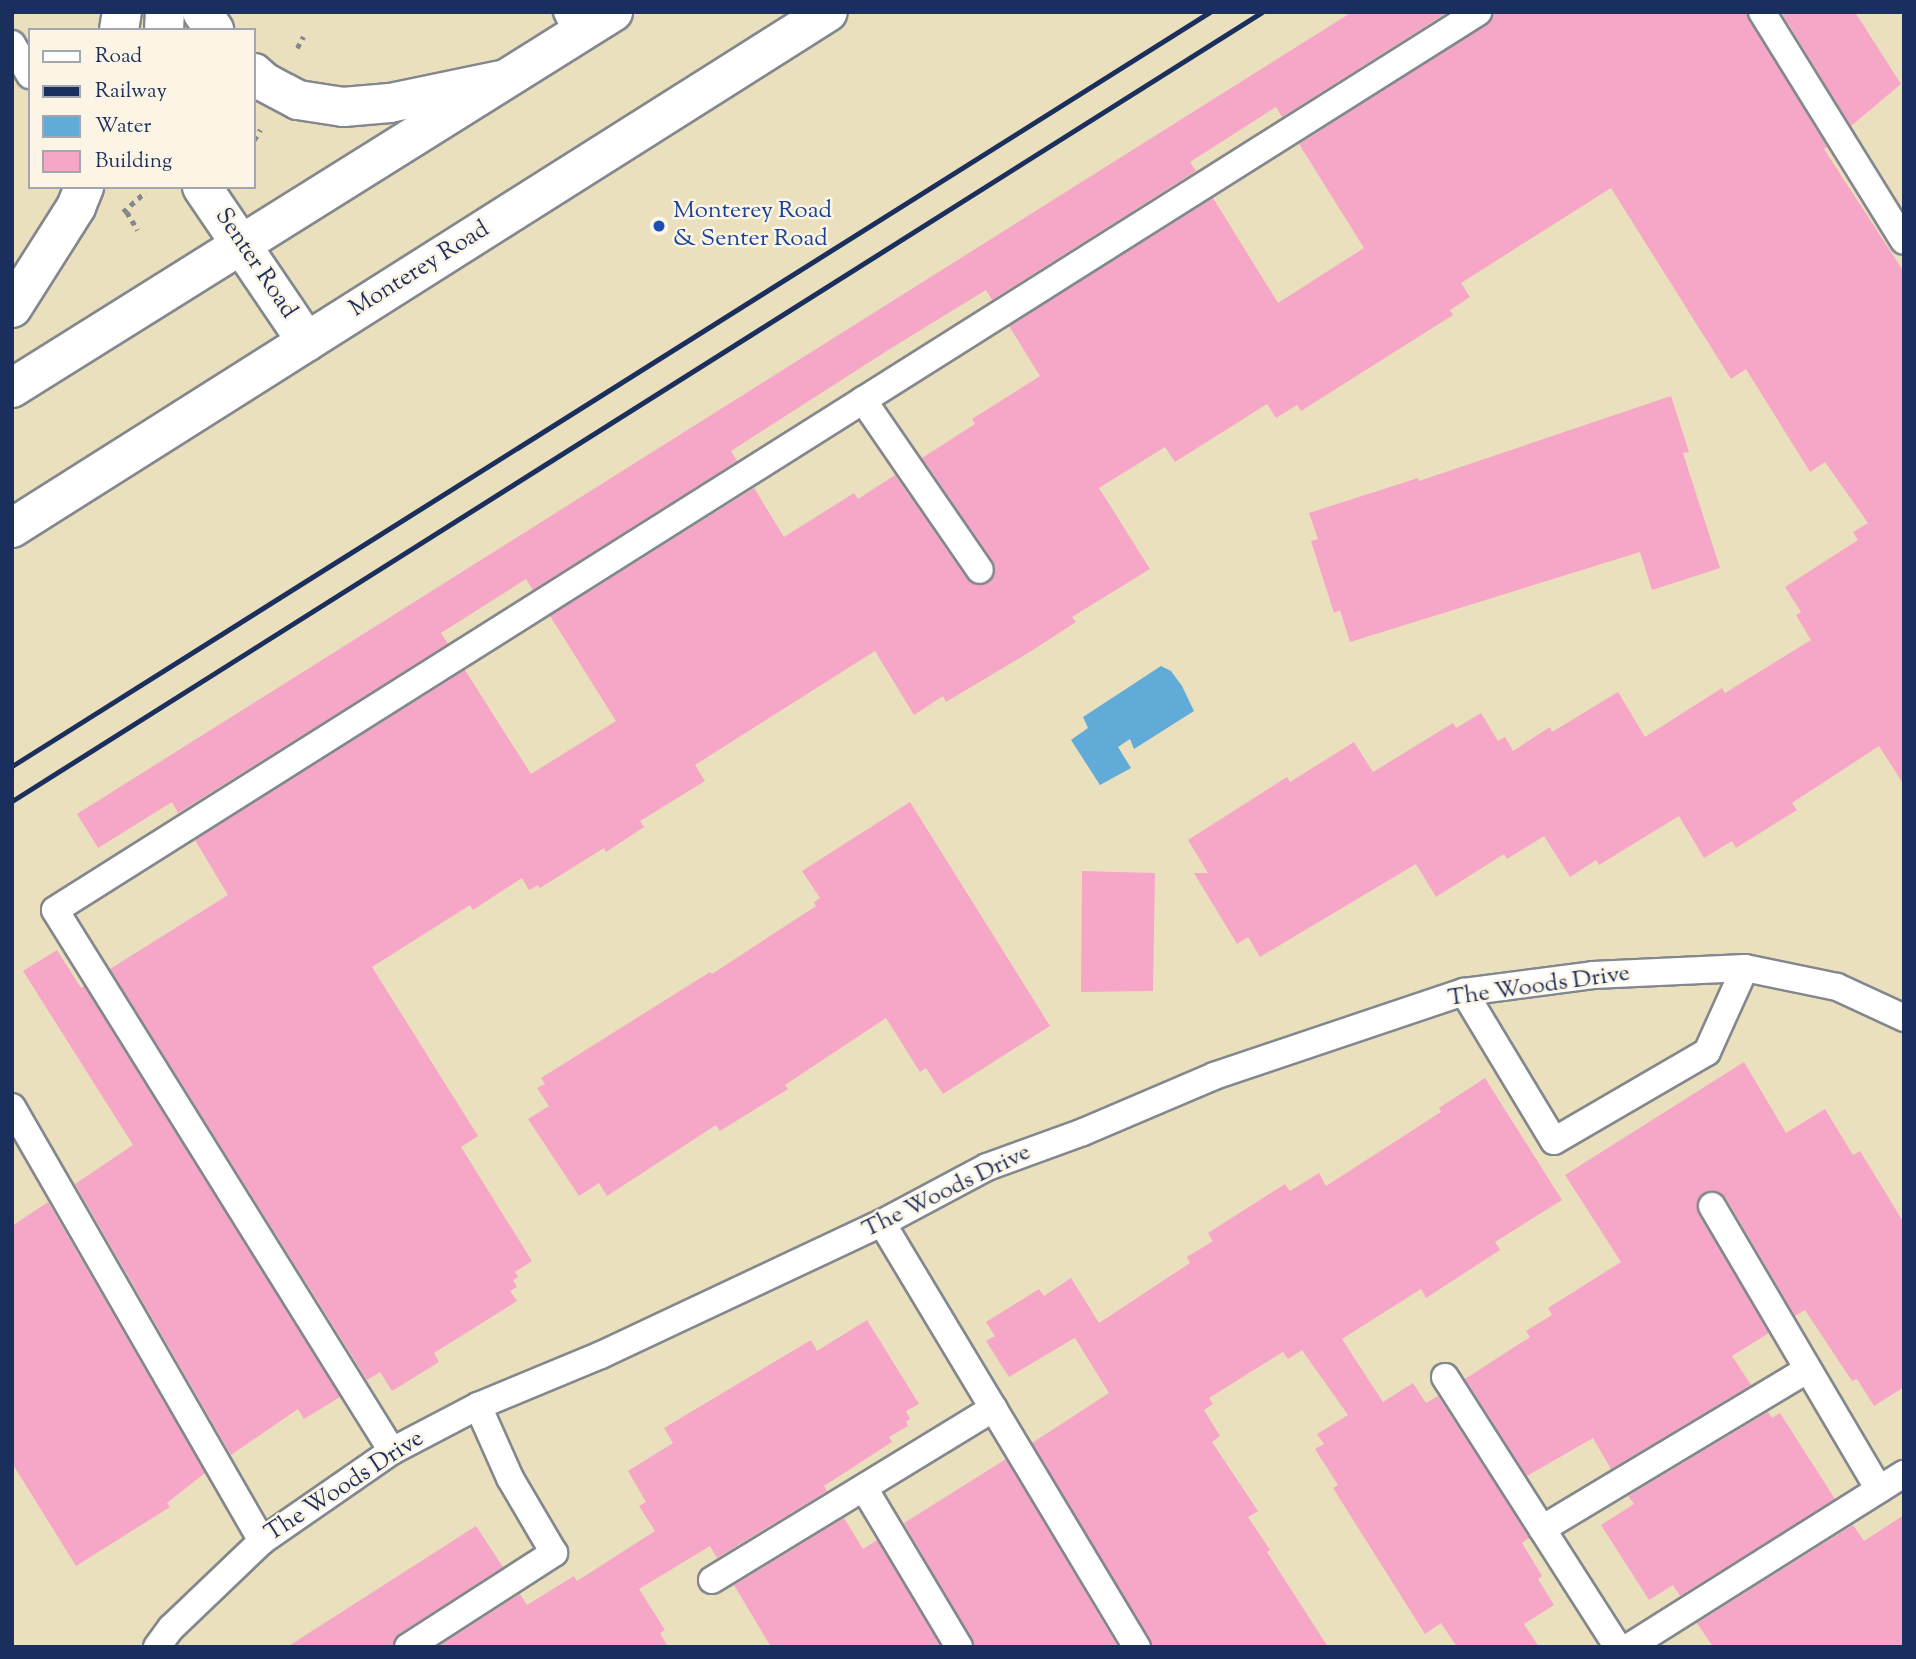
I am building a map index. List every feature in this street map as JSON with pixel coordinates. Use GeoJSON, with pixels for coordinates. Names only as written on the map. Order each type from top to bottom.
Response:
{"type":"FeatureCollection","features":[{"type":"Feature","properties":{"kind":"main road"},"geometry":{"type":"LineString","coordinates":[[202,12],[213,28]]}},
{"type":"Feature","properties":{"kind":"main road"},"geometry":{"type":"LineString","coordinates":[[12,388],[503,80],[572,23],[613,12]]}},
{"type":"Feature","properties":{"kind":"main road","name":"Monterey Road"},"geometry":{"type":"LineString","coordinates":[[12,528],[828,12]]}},
{"type":"Feature","properties":{"kind":"main road"},"geometry":{"type":"LineString","coordinates":[[256,75],[298,100],[343,107],[390,103],[503,80]]}},
{"type":"Feature","properties":{"kind":"main road"},"geometry":{"type":"LineString","coordinates":[[12,308],[76,207],[83,189]]}},
{"type":"Feature","properties":{"kind":"main road","name":"Senter Road"},"geometry":{"type":"LineString","coordinates":[[203,189],[307,342]]}},
{"type":"Feature","properties":{"kind":"lane"},"geometry":{"type":"LineString","coordinates":[[391,1451],[55,910],[1478,12]]}},
{"type":"Feature","properties":{"kind":"lane"},"geometry":{"type":"LineString","coordinates":[[1762,12],[1904,241]]}},
{"type":"Feature","properties":{"kind":"lane"},"geometry":{"type":"LineString","coordinates":[[12,44],[28,72]]}},
{"type":"Feature","properties":{"kind":"lane"},"geometry":{"type":"LineString","coordinates":[[863,400],[980,570]]}},
{"type":"Feature","properties":{"kind":"lane"},"geometry":{"type":"LineString","coordinates":[[1464,992],[1554,1141],[1707,1052],[1745,968]]}},
{"type":"Feature","properties":{"kind":"lane","name":"The Woods Drive"},"geometry":{"type":"LineString","coordinates":[[157,1647],[172,1628],[262,1541],[391,1451],[478,1406],[601,1355],[882,1223],[987,1167],[1083,1132],[1214,1076],[1464,992],[1593,975],[1745,968],[1837,987],[1904,1018]]}},
{"type":"Feature","properties":{"kind":"lane"},"geometry":{"type":"LineString","coordinates":[[12,1107],[262,1541]]}},
{"type":"Feature","properties":{"kind":"lane"},"geometry":{"type":"LineString","coordinates":[[1712,1206],[1879,1489]]}},
{"type":"Feature","properties":{"kind":"lane"},"geometry":{"type":"LineString","coordinates":[[882,1223],[1137,1647]]}},
{"type":"Feature","properties":{"kind":"lane"},"geometry":{"type":"LineString","coordinates":[[1542,1529],[1808,1369]]}},
{"type":"Feature","properties":{"kind":"lane"},"geometry":{"type":"LineString","coordinates":[[1445,1377],[1618,1647]]}},
{"type":"Feature","properties":{"kind":"lane"},"geometry":{"type":"LineString","coordinates":[[408,1647],[554,1553],[510,1478],[478,1406]]}},
{"type":"Feature","properties":{"kind":"lane"},"geometry":{"type":"LineString","coordinates":[[712,1580],[994,1408]]}},
{"type":"Feature","properties":{"kind":"lane"},"geometry":{"type":"LineString","coordinates":[[1629,1647],[1904,1474]]}},
{"type":"Feature","properties":{"kind":"lane"},"geometry":{"type":"LineString","coordinates":[[864,1488],[959,1647]]}},
{"type":"Feature","properties":{"kind":"path"},"geometry":{"type":"LineString","coordinates":[[127,212],[138,230]]}},
{"type":"Feature","properties":{"kind":"water"},"geometry":{"type":"Polygon","coordinates":[[[1161,666],[1171,671],[1182,686],[1194,711],[1134,749],[1130,739],[1118,747],[1131,768],[1100,785],[1071,740],[1088,728],[1083,717],[1161,666]]]}},
{"type":"Feature","properties":{"kind":"building"},"geometry":{"type":"Polygon","coordinates":[[[1352,12],[1448,12],[1282,117],[1276,107],[1190,162],[1196,171],[992,300],[986,290],[893,347],[731,451],[737,461],[533,590],[526,579],[441,633],[448,644],[178,813],[172,802],[98,848],[77,814],[1352,12]]]}},
{"type":"Feature","properties":{"kind":"building"},"geometry":{"type":"Polygon","coordinates":[[[1494,12],[1746,12],[1827,147],[1824,149],[1904,272],[1904,785],[1879,746],[1792,803],[1797,810],[1736,848],[1732,841],[1704,858],[1679,816],[1599,865],[1596,860],[1570,877],[1544,836],[1507,859],[1504,854],[1436,897],[1416,864],[1260,957],[1248,937],[1237,944],[1194,873],[1208,873],[1188,840],[1287,777],[1290,782],[1354,742],[1373,772],[1453,723],[1456,728],[1481,713],[1498,741],[1505,737],[1513,751],[1550,727],[1552,732],[1618,692],[1645,737],[1722,688],[1725,693],[1811,640],[1796,615],[1801,612],[1785,587],[1858,540],[1853,532],[1868,523],[1825,462],[1810,472],[1746,369],[1731,379],[1611,188],[1461,283],[1470,297],[1450,310],[1453,315],[1301,411],[1297,405],[1276,418],[1267,404],[1175,462],[1165,447],[1099,488],[1150,569],[1072,617],[1076,622],[1033,650],[946,702],[943,696],[914,715],[875,651],[695,765],[705,781],[640,821],[644,827],[606,852],[604,848],[540,888],[538,885],[529,890],[522,878],[473,910],[470,905],[372,967],[478,1136],[461,1147],[532,1261],[515,1272],[518,1277],[513,1280],[517,1287],[510,1291],[517,1301],[434,1353],[439,1362],[392,1391],[380,1372],[367,1380],[110,969],[228,895],[195,840],[465,670],[531,774],[616,721],[550,616],[754,488],[784,537],[854,493],[858,499],[895,475],[967,579],[974,584],[988,583],[994,576],[993,561],[922,458],[975,424],[972,419],[1040,376],[1009,326],[1213,198],[1278,303],[1364,248],[1299,144],[1486,25],[1494,12]]]}},
{"type":"Feature","properties":{"kind":"building"},"geometry":{"type":"Polygon","coordinates":[[[1781,12],[1855,12],[1901,84],[1851,126],[1781,12]]]}},
{"type":"Feature","properties":{"kind":"building"},"geometry":{"type":"Polygon","coordinates":[[[1671,396],[1689,452],[1683,453],[1720,568],[1652,590],[1640,552],[1350,642],[1340,610],[1334,613],[1311,541],[1318,539],[1309,513],[1418,478],[1419,481],[1671,396]]]}},
{"type":"Feature","properties":{"kind":"building"},"geometry":{"type":"Polygon","coordinates":[[[910,802],[1050,1026],[943,1094],[926,1068],[920,1072],[886,1018],[785,1085],[788,1089],[720,1131],[716,1125],[607,1196],[599,1183],[579,1196],[528,1119],[549,1106],[537,1088],[545,1084],[541,1078],[710,972],[712,974],[816,906],[814,902],[820,898],[802,871],[910,802]]]}},
{"type":"Feature","properties":{"kind":"building"},"geometry":{"type":"Polygon","coordinates":[[[1082,871],[1155,873],[1153,991],[1081,992],[1082,871]]]}},
{"type":"Feature","properties":{"kind":"building"},"geometry":{"type":"Polygon","coordinates":[[[57,950],[81,988],[84,986],[340,1397],[304,1419],[298,1409],[231,1455],[75,1184],[133,1145],[23,971],[57,950]]]}},
{"type":"Feature","properties":{"kind":"building"},"geometry":{"type":"Polygon","coordinates":[[[1744,1062],[1786,1133],[1825,1109],[1853,1155],[1860,1151],[1904,1223],[1904,1387],[1874,1406],[1857,1379],[1852,1381],[1805,1310],[1795,1316],[1726,1198],[1711,1190],[1699,1198],[1698,1213],[1769,1333],[1732,1356],[1751,1385],[1611,1469],[1593,1438],[1527,1476],[1465,1379],[1530,1337],[1526,1331],[1552,1315],[1548,1308],[1621,1262],[1565,1175],[1744,1062]]]}},
{"type":"Feature","properties":{"kind":"building"},"geometry":{"type":"Polygon","coordinates":[[[1485,1078],[1562,1200],[1495,1242],[1500,1250],[1426,1298],[1421,1289],[1342,1339],[1383,1402],[1413,1383],[1426,1403],[1438,1396],[1501,1493],[1529,1538],[1522,1543],[1542,1576],[1538,1579],[1554,1605],[1524,1624],[1539,1647],[1457,1647],[1441,1623],[1425,1634],[1333,1488],[1338,1485],[1315,1449],[1324,1444],[1317,1434],[1348,1415],[1302,1350],[1288,1359],[1283,1352],[1209,1398],[1213,1404],[1204,1410],[1220,1436],[1212,1442],[1258,1511],[1248,1517],[1270,1550],[1267,1552],[1328,1647],[1153,1647],[1032,1443],[1109,1393],[1075,1338],[1093,1327],[1009,1377],[986,1341],[995,1336],[986,1322],[1039,1289],[1044,1296],[1071,1278],[1099,1323],[1190,1263],[1187,1257],[1213,1241],[1208,1233],[1285,1184],[1290,1191],[1319,1173],[1326,1186],[1441,1112],[1439,1108],[1485,1078]]]}},
{"type":"Feature","properties":{"kind":"building"},"geometry":{"type":"Polygon","coordinates":[[[48,1202],[205,1473],[167,1503],[170,1507],[76,1566],[12,1463],[12,1226],[48,1202]]]}},
{"type":"Feature","properties":{"kind":"building"},"geometry":{"type":"Polygon","coordinates":[[[867,1320],[919,1404],[906,1411],[910,1419],[906,1422],[908,1426],[889,1437],[892,1442],[824,1486],[827,1491],[717,1558],[710,1546],[639,1589],[665,1630],[660,1633],[668,1647],[437,1647],[520,1594],[527,1605],[574,1576],[577,1581],[655,1531],[639,1506],[646,1502],[628,1471],[673,1443],[664,1428],[811,1340],[817,1351],[867,1320]]]}},
{"type":"Feature","properties":{"kind":"building"},"geometry":{"type":"Polygon","coordinates":[[[1768,1412],[1772,1418],[1780,1413],[1835,1499],[1680,1596],[1673,1585],[1649,1600],[1601,1525],[1634,1504],[1628,1496],[1768,1412]]]}},
{"type":"Feature","properties":{"kind":"building"},"geometry":{"type":"Polygon","coordinates":[[[1006,1459],[1118,1647],[975,1647],[904,1523],[1006,1459]]]}},
{"type":"Feature","properties":{"kind":"building"},"geometry":{"type":"Polygon","coordinates":[[[1904,1515],[1904,1647],[1713,1647],[1697,1623],[1853,1525],[1864,1541],[1904,1515]]]}},
{"type":"Feature","properties":{"kind":"building"},"geometry":{"type":"Polygon","coordinates":[[[844,1518],[863,1549],[877,1540],[941,1647],[771,1647],[734,1585],[844,1518]]]}},
{"type":"Feature","properties":{"kind":"building"},"geometry":{"type":"Polygon","coordinates":[[[476,1526],[503,1567],[399,1634],[392,1647],[287,1647],[476,1526]]]}},
{"type":"Feature","properties":{"kind":"railway"},"geometry":{"type":"LineString","coordinates":[[12,766],[1210,12]]}},
{"type":"Feature","properties":{"kind":"railway"},"geometry":{"type":"LineString","coordinates":[[12,801],[1262,12]]}},
{"type":"Feature","properties":{"kind":"place","name":"Monterey Road & Senter Road"},"geometry":{"type":"Point","coordinates":[659,226]}}]}
